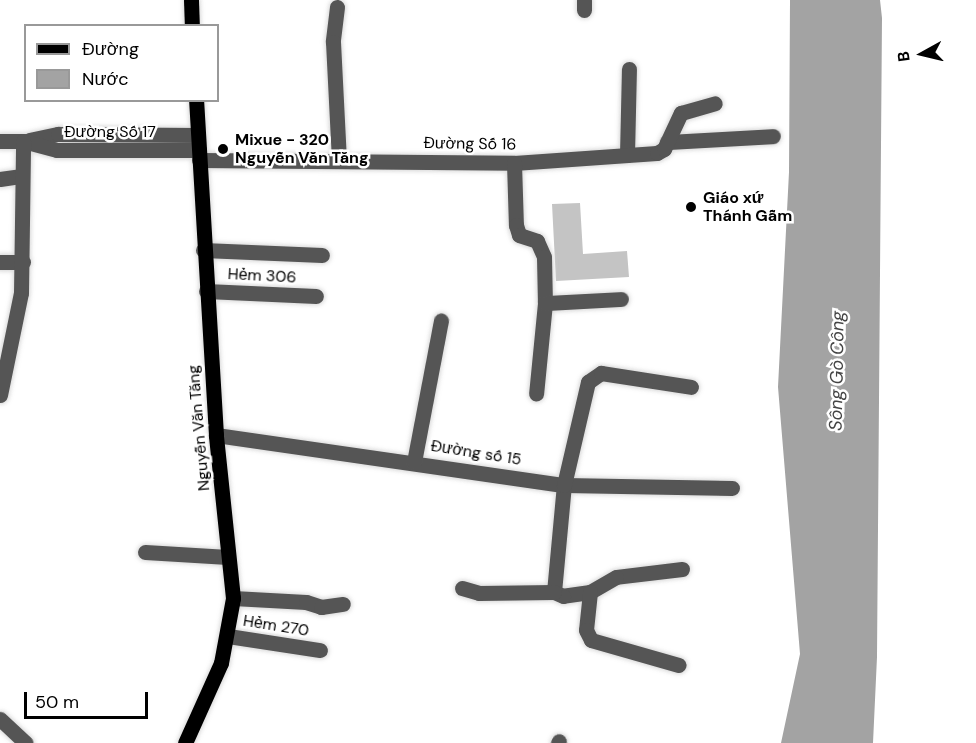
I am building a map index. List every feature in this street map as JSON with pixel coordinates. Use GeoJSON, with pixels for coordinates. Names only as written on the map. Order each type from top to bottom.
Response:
{"type":"FeatureCollection","features":[{"type":"Feature","properties":{"kind":"main road"},"geometry":{"type":"LineString","coordinates":[[191,0],[192,24]]}},
{"type":"Feature","properties":{"kind":"main road","name":"Nguyễn Văn Tăng"},"geometry":{"type":"LineString","coordinates":[[185,743],[210,693],[228,636],[233,598],[216,435],[203,250],[196,102]]}},
{"type":"Feature","properties":{"kind":"street"},"geometry":{"type":"LineString","coordinates":[[337,7],[333,42],[339,160]]}},
{"type":"Feature","properties":{"kind":"street"},"geometry":{"type":"LineString","coordinates":[[627,155],[629,69]]}},
{"type":"Feature","properties":{"kind":"street"},"geometry":{"type":"LineString","coordinates":[[715,103],[681,113],[667,141],[773,136]]}},
{"type":"Feature","properties":{"kind":"street","name":"Đường Số 17"},"geometry":{"type":"LineString","coordinates":[[0,141],[23,141],[58,134],[199,148]]}},
{"type":"Feature","properties":{"kind":"street"},"geometry":{"type":"LineString","coordinates":[[0,395],[22,262],[23,141]]}},
{"type":"Feature","properties":{"kind":"street","name":"Đường Số 16"},"geometry":{"type":"LineString","coordinates":[[199,148],[339,160],[514,163],[657,153],[667,141]]}},
{"type":"Feature","properties":{"kind":"street"},"geometry":{"type":"LineString","coordinates":[[514,163],[516,225],[519,235],[542,247],[545,303],[536,394]]}},
{"type":"Feature","properties":{"kind":"street"},"geometry":{"type":"LineString","coordinates":[[0,179],[22,176]]}},
{"type":"Feature","properties":{"kind":"street"},"geometry":{"type":"LineString","coordinates":[[203,250],[322,255]]}},
{"type":"Feature","properties":{"kind":"street"},"geometry":{"type":"LineString","coordinates":[[0,262],[22,262]]}},
{"type":"Feature","properties":{"kind":"street","name":"Hẻm 306"},"geometry":{"type":"LineString","coordinates":[[206,291],[316,296]]}},
{"type":"Feature","properties":{"kind":"street"},"geometry":{"type":"LineString","coordinates":[[545,303],[621,299]]}},
{"type":"Feature","properties":{"kind":"street"},"geometry":{"type":"LineString","coordinates":[[414,462],[441,321]]}},
{"type":"Feature","properties":{"kind":"street"},"geometry":{"type":"LineString","coordinates":[[554,592],[564,485],[592,376],[601,373],[691,387]]}},
{"type":"Feature","properties":{"kind":"street","name":"Đường số 15"},"geometry":{"type":"LineString","coordinates":[[216,435],[564,485],[732,488]]}},
{"type":"Feature","properties":{"kind":"street"},"geometry":{"type":"LineString","coordinates":[[145,552],[228,557]]}},
{"type":"Feature","properties":{"kind":"street"},"geometry":{"type":"LineString","coordinates":[[462,588],[479,593],[554,592],[564,596],[590,592],[616,577],[682,569]]}},
{"type":"Feature","properties":{"kind":"street"},"geometry":{"type":"LineString","coordinates":[[590,592],[586,630],[591,640],[680,665]]}},
{"type":"Feature","properties":{"kind":"street"},"geometry":{"type":"LineString","coordinates":[[233,598],[306,602],[321,607],[344,604]]}},
{"type":"Feature","properties":{"kind":"street","name":"Hẻm 270"},"geometry":{"type":"LineString","coordinates":[[228,636],[320,650]]}},
{"type":"Feature","properties":{"kind":"street"},"geometry":{"type":"LineString","coordinates":[[0,719],[26,743]]}},
{"type":"Feature","properties":{"kind":"water","name":"Sông Gò Công"},"geometry":{"type":"Polygon","coordinates":[[[790,0],[880,0],[882,18],[877,657],[873,743],[781,743],[800,654],[778,387],[789,172],[790,0]]]}},
{"type":"Feature","properties":{"kind":"building"},"geometry":{"type":"Polygon","coordinates":[[[580,203],[583,254],[627,251],[629,277],[556,281],[552,204],[580,203]]]}},
{"type":"Feature","properties":{"kind":"place","name":"Mixue - 320 Nguyễn Văn Tăng"},"geometry":{"type":"Point","coordinates":[223,149]}},
{"type":"Feature","properties":{"kind":"place","name":"Giáo xứ Thánh Gẫm"},"geometry":{"type":"Point","coordinates":[691,207]}}]}
